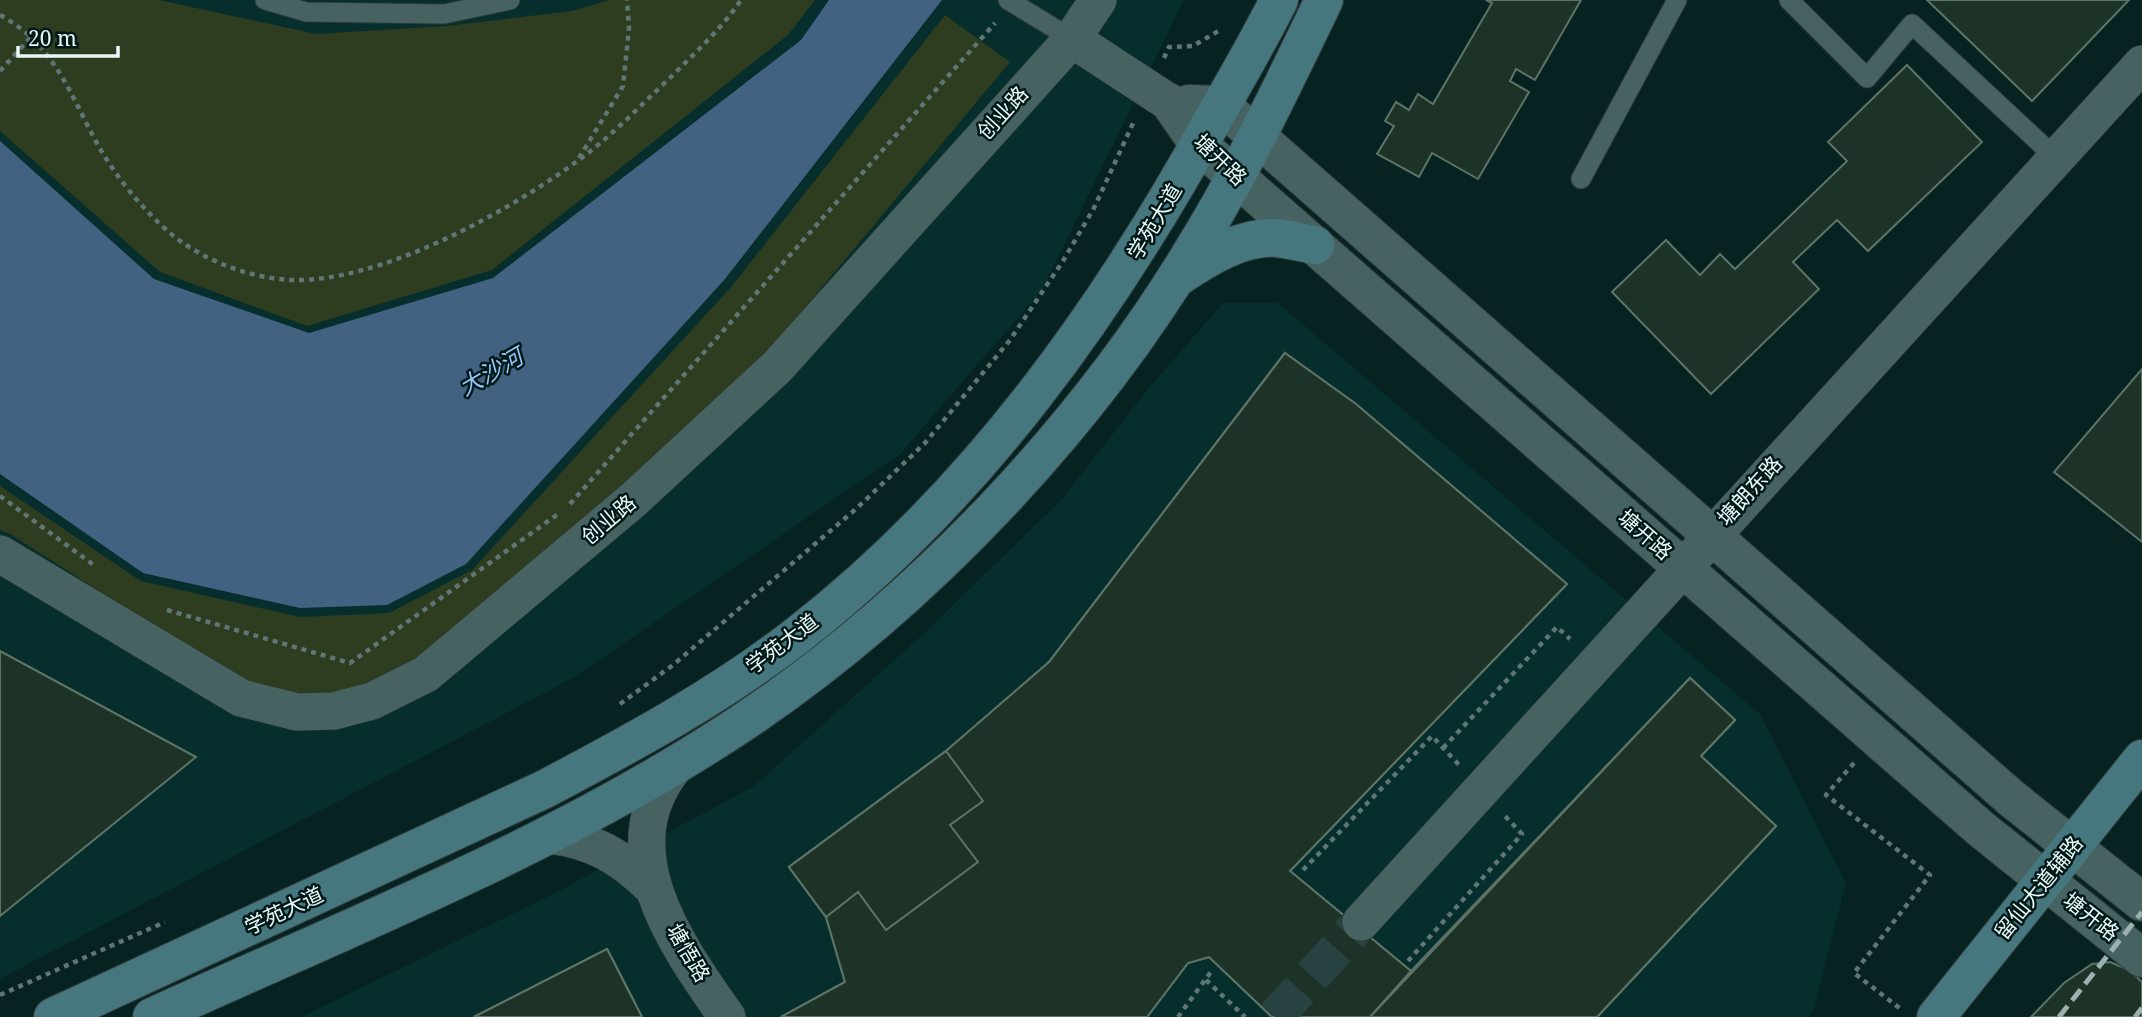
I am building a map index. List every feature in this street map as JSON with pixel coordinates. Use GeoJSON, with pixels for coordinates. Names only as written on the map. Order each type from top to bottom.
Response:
{"type":"FeatureCollection","features":[{"type":"Feature","properties":{"kind":"main road","name":"学苑大道"},"geometry":{"type":"LineString","coordinates":[[53,1017],[545,789],[677,716],[798,635],[902,545],[1010,427],[1101,307],[1157,219],[1279,0]]}},
{"type":"Feature","properties":{"kind":"main road","name":"学苑大道"},"geometry":{"type":"LineString","coordinates":[[152,1017],[549,835],[677,764],[743,722],[810,674],[882,614],[946,555],[1060,432],[1113,366],[1174,280],[1234,175],[1324,0]]}},
{"type":"Feature","properties":{"kind":"main road"},"geometry":{"type":"LineString","coordinates":[[1174,280],[1202,260],[1237,244],[1274,237],[1315,245]]}},
{"type":"Feature","properties":{"kind":"main road","name":"留仙大道辅路"},"geometry":{"type":"LineString","coordinates":[[1936,1017],[2055,889],[2082,855],[2142,760]]}},
{"type":"Feature","properties":{"kind":"main road","name":"留仙大道辅路"},"geometry":{"type":"LineString","coordinates":[[2082,855],[2142,800]]}},
{"type":"Feature","properties":{"kind":"main road","name":"留仙大道辅路"},"geometry":{"type":"LineString","coordinates":[[1969,1017],[2055,889]]}},
{"type":"Feature","properties":{"kind":"street","name":"创业路"},"geometry":{"type":"LineString","coordinates":[[0,554],[241,698],[297,712],[334,711],[372,701],[426,674],[633,500],[778,367],[1072,39],[1098,0]]}},
{"type":"Feature","properties":{"kind":"street"},"geometry":{"type":"LineString","coordinates":[[1072,39],[1170,103]]}},
{"type":"Feature","properties":{"kind":"street","name":"塘朗东路"},"geometry":{"type":"LineString","coordinates":[[1361,922],[1711,534],[2142,64]]}},
{"type":"Feature","properties":{"kind":"street","name":"塘开路"},"geometry":{"type":"LineString","coordinates":[[1170,103],[1221,105],[2011,797],[2142,902]]}},
{"type":"Feature","properties":{"kind":"street","name":"塘开路"},"geometry":{"type":"LineString","coordinates":[[1170,103],[1199,145],[1981,829],[2142,958]]}},
{"type":"Feature","properties":{"kind":"street","name":"塘悟路"},"geometry":{"type":"LineString","coordinates":[[677,764],[660,783],[650,806],[646,859],[652,887],[680,943],[727,1017]]}},
{"type":"Feature","properties":{"kind":"street","name":"塘悟路"},"geometry":{"type":"LineString","coordinates":[[549,835],[578,838],[605,849],[632,868],[652,887]]}},
{"type":"Feature","properties":{"kind":"lane"},"geometry":{"type":"LineString","coordinates":[[265,0],[306,12],[444,15],[510,0]]}},
{"type":"Feature","properties":{"kind":"lane"},"geometry":{"type":"LineString","coordinates":[[1581,179],[1677,0]]}},
{"type":"Feature","properties":{"kind":"lane"},"geometry":{"type":"LineString","coordinates":[[1789,0],[1867,78],[1912,23],[2056,158]]}},
{"type":"Feature","properties":{"kind":"lane"},"geometry":{"type":"LineString","coordinates":[[1010,1],[1072,39]]}},
{"type":"Feature","properties":{"kind":"path"},"geometry":{"type":"LineString","coordinates":[[576,162],[623,86],[629,28],[626,0]]}},
{"type":"Feature","properties":{"kind":"path"},"geometry":{"type":"LineString","coordinates":[[0,15],[56,63],[100,150],[127,188],[171,234],[220,264],[251,275],[292,280],[341,275],[418,251],[465,230],[576,162],[634,112],[724,24],[741,0]]}},
{"type":"Feature","properties":{"kind":"path"},"geometry":{"type":"LineString","coordinates":[[158,607],[350,663],[567,507],[1010,1]]}},
{"type":"Feature","properties":{"kind":"path"},"geometry":{"type":"LineString","coordinates":[[1,70],[30,38]]}},
{"type":"Feature","properties":{"kind":"path"},"geometry":{"type":"LineString","coordinates":[[609,711],[673,665],[856,509],[925,443],[1010,340],[1063,261],[1094,208],[1127,136]]}},
{"type":"Feature","properties":{"kind":"path"},"geometry":{"type":"LineString","coordinates":[[0,496],[101,571]]}},
{"type":"Feature","properties":{"kind":"path"},"geometry":{"type":"LineString","coordinates":[[1443,748],[1557,627]]}},
{"type":"Feature","properties":{"kind":"path"},"geometry":{"type":"LineString","coordinates":[[1826,795],[1930,875],[1854,973],[1911,1017]]}},
{"type":"Feature","properties":{"kind":"path"},"geometry":{"type":"LineString","coordinates":[[0,995],[173,918]]}},
{"type":"Feature","properties":{"kind":"path"},"geometry":{"type":"LineString","coordinates":[[1178,1017],[1213,970]]}},
{"type":"Feature","properties":{"kind":"path"},"geometry":{"type":"LineString","coordinates":[[1206,980],[1245,1017]]}},
{"type":"Feature","properties":{"kind":"shaded area"},"geometry":{"type":"Polygon","coordinates":[[[0,0],[1184,0],[1042,290],[900,454],[575,677],[0,979],[0,0]]]}},
{"type":"Feature","properties":{"kind":"shaded area"},"geometry":{"type":"Polygon","coordinates":[[[0,0],[159,0],[316,34],[446,26],[572,11],[609,0],[815,0],[788,35],[492,270],[307,326],[160,272],[0,131],[0,0]]]}},
{"type":"Feature","properties":{"kind":"shaded area"},"geometry":{"type":"Polygon","coordinates":[[[945,15],[1010,62],[763,358],[624,491],[416,666],[331,698],[249,687],[0,530],[0,486],[141,581],[300,617],[389,613],[472,570],[732,286],[945,15]]]}},
{"type":"Feature","properties":{"kind":"shaded area"},"geometry":{"type":"Polygon","coordinates":[[[1223,303],[1278,303],[1760,714],[1846,883],[1814,1010],[1808,1017],[301,1017],[551,895],[754,786],[921,636],[1062,499],[1147,390],[1223,303]]]}},
{"type":"Feature","properties":{"kind":"water","name":"大沙河"},"geometry":{"type":"Polygon","coordinates":[[[829,0],[942,0],[725,279],[466,564],[387,605],[300,608],[143,573],[0,474],[0,141],[154,279],[309,333],[493,278],[801,40],[829,0]]]}},
{"type":"Feature","properties":{"kind":"building"},"geometry":{"type":"Polygon","coordinates":[[[1486,0],[1581,0],[1535,80],[1516,69],[1510,81],[1529,92],[1478,179],[1432,153],[1419,177],[1377,154],[1394,126],[1385,121],[1396,102],[1409,110],[1418,94],[1433,104],[1492,3],[1486,0]]]}},
{"type":"Feature","properties":{"kind":"building"},"geometry":{"type":"Polygon","coordinates":[[[1927,0],[2129,0],[2032,101],[1927,0]]]}},
{"type":"Feature","properties":{"kind":"building"},"geometry":{"type":"Polygon","coordinates":[[[1907,65],[1982,142],[1868,251],[1837,220],[1793,262],[1819,289],[1711,394],[1612,292],[1666,240],[1700,275],[1720,254],[1735,269],[1847,161],[1828,142],[1907,65]]]}},
{"type":"Feature","properties":{"kind":"building"},"geometry":{"type":"Polygon","coordinates":[[[1285,353],[1356,404],[1567,584],[1290,871],[1411,971],[1690,678],[1735,720],[1701,756],[1776,826],[1597,1017],[1272,1017],[1209,957],[1188,963],[1147,1017],[781,1017],[845,982],[826,917],[789,867],[946,751],[1049,662],[1285,353]]]}},
{"type":"Feature","properties":{"kind":"building"},"geometry":{"type":"Polygon","coordinates":[[[1285,353],[1334,391],[1297,439],[1353,481],[1308,540],[1252,497],[1179,593],[1234,635],[1190,694],[1134,652],[1098,700],[1049,662],[1285,353]]]}},
{"type":"Feature","properties":{"kind":"building"},"geometry":{"type":"Polygon","coordinates":[[[1285,353],[1356,404],[1567,584],[1290,871],[1411,971],[1370,1017],[1272,1017],[1209,957],[1188,963],[1147,1017],[781,1017],[845,982],[826,917],[789,867],[946,751],[1049,662],[1285,353]]]}},
{"type":"Feature","properties":{"kind":"building"},"geometry":{"type":"Polygon","coordinates":[[[2142,369],[2142,542],[2054,472],[2142,369]]]}},
{"type":"Feature","properties":{"kind":"building"},"geometry":{"type":"Polygon","coordinates":[[[0,651],[196,757],[0,916],[0,651]]]}},
{"type":"Feature","properties":{"kind":"building"},"geometry":{"type":"Polygon","coordinates":[[[1690,678],[1735,720],[1701,756],[1776,826],[1597,1017],[1526,1017],[1640,895],[1559,818],[1690,678]]]}},
{"type":"Feature","properties":{"kind":"building"},"geometry":{"type":"Polygon","coordinates":[[[1690,678],[1735,720],[1701,756],[1776,826],[1597,1017],[1370,1017],[1690,678]]]}},
{"type":"Feature","properties":{"kind":"building"},"geometry":{"type":"Polygon","coordinates":[[[946,751],[983,801],[950,825],[978,862],[886,930],[858,892],[826,917],[789,867],[946,751]]]}},
{"type":"Feature","properties":{"kind":"building"},"geometry":{"type":"Polygon","coordinates":[[[607,949],[642,1017],[474,1017],[607,949]]]}},
{"type":"Feature","properties":{"kind":"building"},"geometry":{"type":"Polygon","coordinates":[[[607,949],[635,1003],[608,1017],[474,1017],[607,949]]]}},
{"type":"Feature","properties":{"kind":"building"},"geometry":{"type":"Polygon","coordinates":[[[607,949],[642,1017],[474,1017],[607,949]]]}},
{"type":"Feature","properties":{"kind":"building"},"geometry":{"type":"Polygon","coordinates":[[[2110,962],[2129,970],[2142,982],[2142,1017],[2031,1017],[2064,983],[2092,964],[2110,962]]]}},
{"type":"Feature","properties":{"kind":"tunnel"},"geometry":{"type":"LineString","coordinates":[[1275,1017],[1361,922]]}},
{"type":"Feature","properties":{"kind":"railway"},"geometry":{"type":"LineString","coordinates":[[2059,1017],[2142,912]]}},
{"type":"Feature","properties":{"kind":"railway"},"geometry":{"type":"LineString","coordinates":[[2135,1017],[2142,1008]]}}]}
